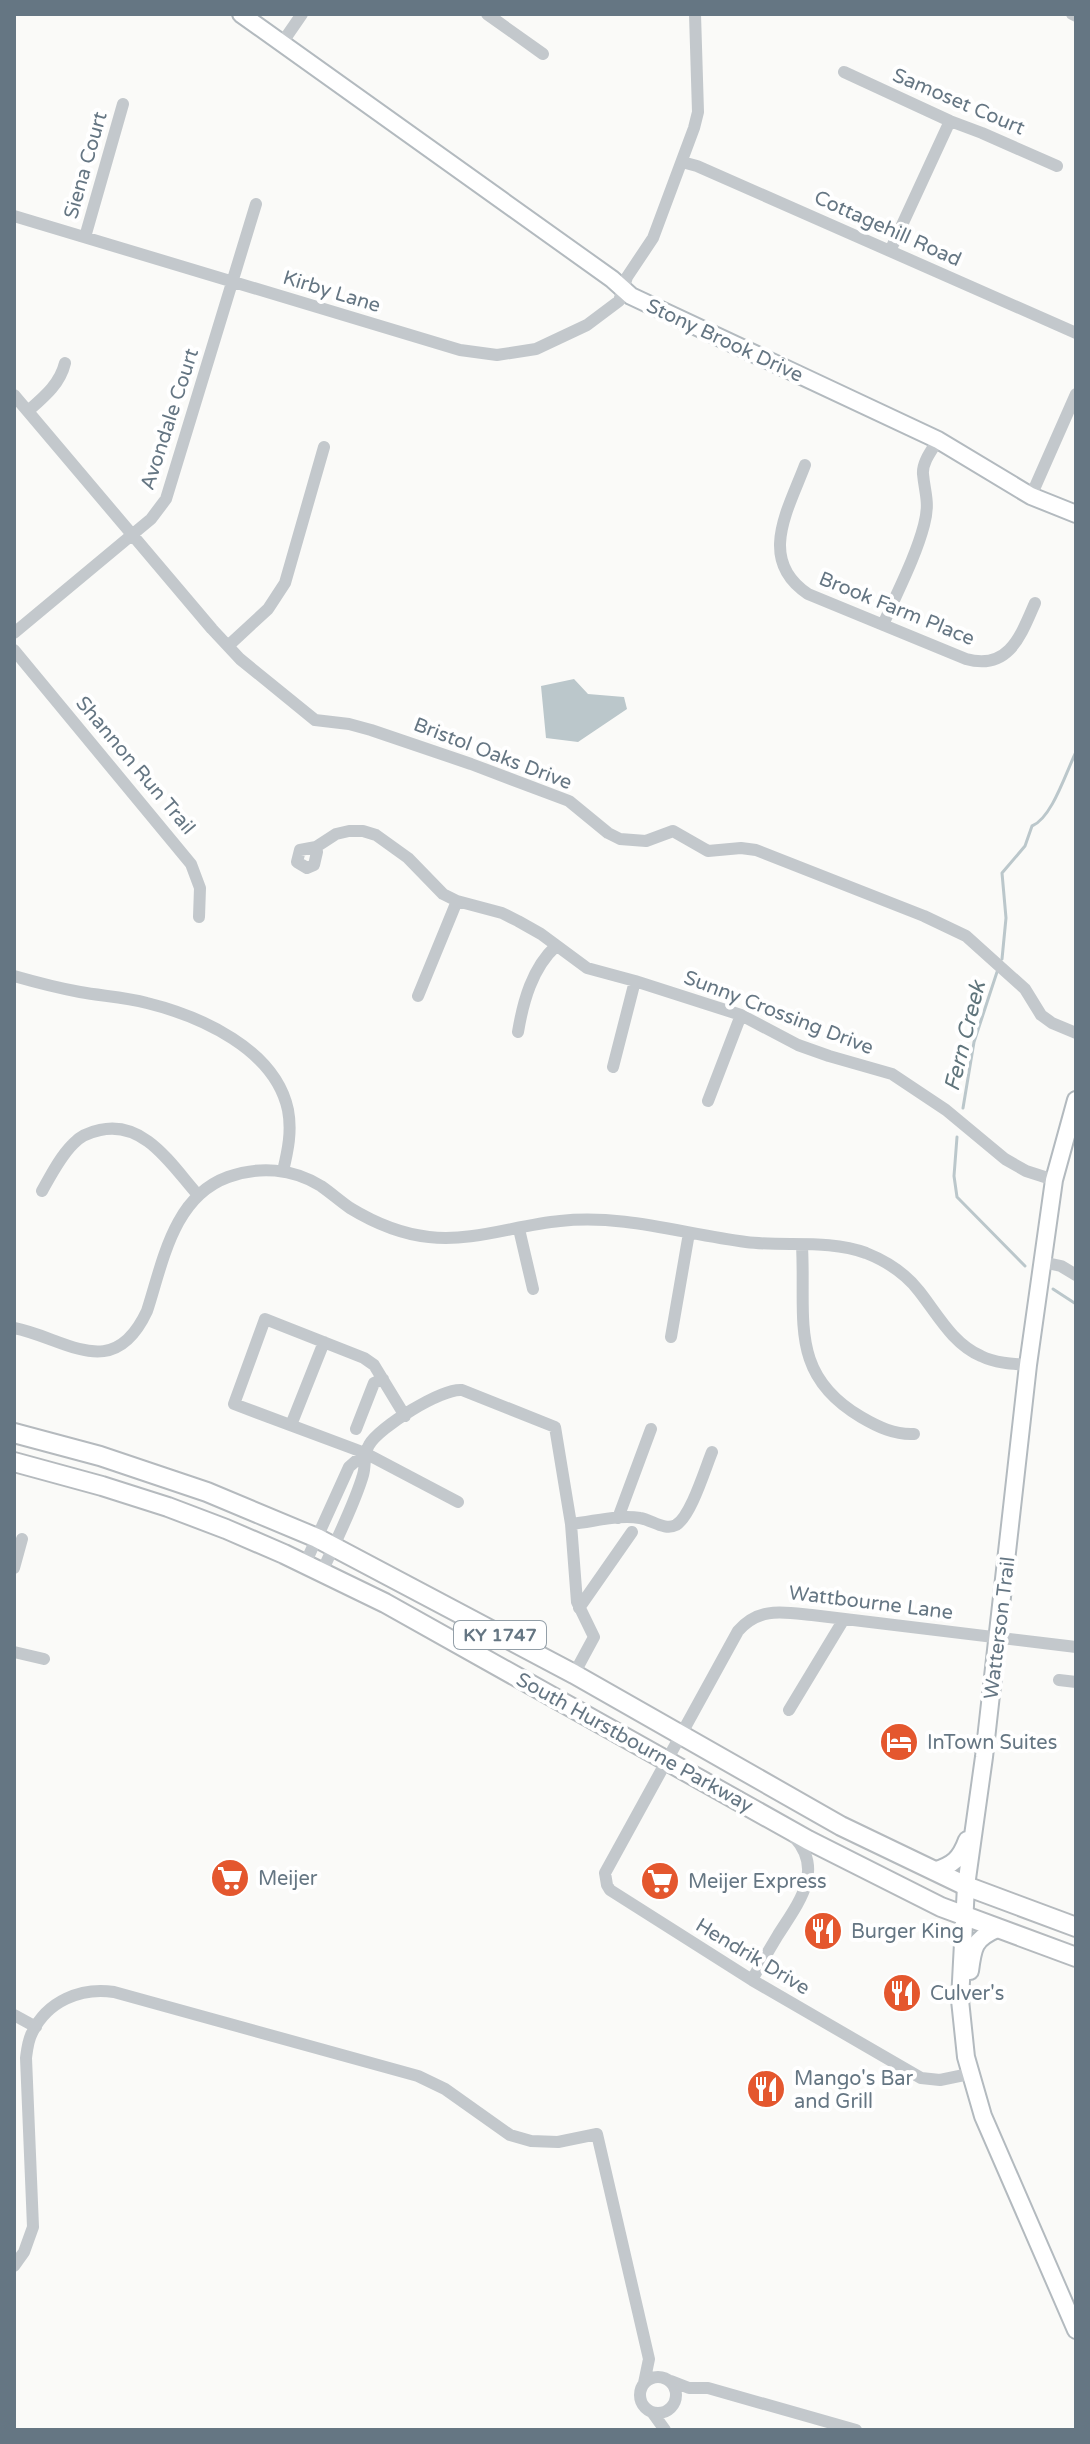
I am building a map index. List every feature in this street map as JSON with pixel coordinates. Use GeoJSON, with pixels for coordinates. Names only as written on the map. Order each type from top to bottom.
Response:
{"type":"FeatureCollection","features":[{"type":"Feature","properties":{"kind":"main road","name":"Stony Brook Drive"},"geometry":{"type":"LineString","coordinates":[[241,14],[638,300],[938,440],[1031,496],[1076,514]]}},
{"type":"Feature","properties":{"kind":"main road","name":"Watterson Trail"},"geometry":{"type":"LineString","coordinates":[[1076,1100],[1054,1180],[1028,1365],[966,1886],[960,1990],[969,2074],[990,2134],[1076,2330]]}},
{"type":"Feature","properties":{"kind":"main road","name":"South Hurstbourne Parkway"},"geometry":{"type":"LineString","coordinates":[[14,1433],[100,1456],[207,1492],[325,1542],[574,1674],[841,1826],[966,1886],[1076,1927]]}},
{"type":"Feature","properties":{"kind":"main road","name":"South Hurstbourne Parkway"},"geometry":{"type":"LineString","coordinates":[[14,1462],[168,1507],[313,1568],[385,1603],[784,1827],[964,1917],[1076,1957]]}},
{"type":"Feature","properties":{"kind":"main road"},"geometry":{"type":"LineString","coordinates":[[934,1871],[954,1863],[959,1857],[974,1820]]}},
{"type":"Feature","properties":{"kind":"main road"},"geometry":{"type":"LineString","coordinates":[[960,1990],[969,1979],[975,1943],[997,1929]]}},
{"type":"Feature","properties":{"kind":"street"},"geometry":{"type":"LineString","coordinates":[[282,43],[302,14]]}},
{"type":"Feature","properties":{"kind":"street"},"geometry":{"type":"LineString","coordinates":[[487,14],[543,54]]}},
{"type":"Feature","properties":{"kind":"street","name":"Kirby Lane"},"geometry":{"type":"LineString","coordinates":[[14,216],[460,350],[497,355],[536,349],[577,331],[619,301],[627,277],[653,238],[698,112],[695,14]]}},
{"type":"Feature","properties":{"kind":"street","name":"Samoset Court"},"geometry":{"type":"LineString","coordinates":[[844,72],[1057,166]]}},
{"type":"Feature","properties":{"kind":"street","name":"Siena Court"},"geometry":{"type":"LineString","coordinates":[[85,237],[123,104]]}},
{"type":"Feature","properties":{"kind":"street"},"geometry":{"type":"LineString","coordinates":[[890,251],[950,121]]}},
{"type":"Feature","properties":{"kind":"street","name":"Cottagehill Road"},"geometry":{"type":"LineString","coordinates":[[682,162],[1076,333]]}},
{"type":"Feature","properties":{"kind":"street","name":"Avondale Court"},"geometry":{"type":"LineString","coordinates":[[14,633],[132,535],[158,511],[170,490],[256,204]]}},
{"type":"Feature","properties":{"kind":"street"},"geometry":{"type":"LineString","coordinates":[[28,411],[53,388],[65,363]]}},
{"type":"Feature","properties":{"kind":"street"},"geometry":{"type":"LineString","coordinates":[[1031,496],[1076,394]]}},
{"type":"Feature","properties":{"kind":"street","name":"Bristol Oaks Drive"},"geometry":{"type":"LineString","coordinates":[[14,395],[240,659],[315,720],[371,730],[569,801],[620,839],[646,841],[673,831],[708,851],[756,850],[943,924],[966,936],[1025,989],[1041,1015],[1076,1033]]}},
{"type":"Feature","properties":{"kind":"street"},"geometry":{"type":"LineString","coordinates":[[883,625],[924,525],[928,506],[923,472],[926,459],[938,440]]}},
{"type":"Feature","properties":{"kind":"street"},"geometry":{"type":"LineString","coordinates":[[228,646],[268,609],[285,583],[324,447]]}},
{"type":"Feature","properties":{"kind":"street","name":"Brook Farm Place"},"geometry":{"type":"LineString","coordinates":[[805,465],[783,522],[781,563],[788,578],[808,594],[966,659],[984,663],[994,661],[1019,638],[1035,603]]}},
{"type":"Feature","properties":{"kind":"street","name":"Shannon Run Trail"},"geometry":{"type":"LineString","coordinates":[[14,650],[191,864],[200,888],[199,917]]}},
{"type":"Feature","properties":{"kind":"street","name":"Sunny Crossing Drive"},"geometry":{"type":"LineString","coordinates":[[316,847],[336,834],[349,831],[376,835],[402,852],[443,894],[518,921],[587,968],[741,1015],[808,1049],[892,1074],[946,1110],[1005,1159],[1026,1171],[1054,1180]]}},
{"type":"Feature","properties":{"kind":"street"},"geometry":{"type":"LineString","coordinates":[[418,996],[457,901]]}},
{"type":"Feature","properties":{"kind":"street"},"geometry":{"type":"LineString","coordinates":[[518,1032],[526,994],[556,946]]}},
{"type":"Feature","properties":{"kind":"street"},"geometry":{"type":"LineString","coordinates":[[15,979],[167,1008],[201,1020],[238,1043],[269,1073],[287,1107],[290,1136],[283,1171]]}},
{"type":"Feature","properties":{"kind":"street"},"geometry":{"type":"LineString","coordinates":[[613,1067],[635,981]]}},
{"type":"Feature","properties":{"kind":"street"},"geometry":{"type":"LineString","coordinates":[[708,1101],[741,1015]]}},
{"type":"Feature","properties":{"kind":"street"},"geometry":{"type":"LineString","coordinates":[[42,1191],[66,1153],[79,1139],[112,1127],[128,1129],[148,1140],[198,1195]]}},
{"type":"Feature","properties":{"kind":"street"},"geometry":{"type":"LineString","coordinates":[[14,1328],[85,1351],[110,1349],[125,1342],[147,1311],[175,1226],[198,1195],[224,1178],[243,1172],[283,1171],[319,1185],[374,1221],[417,1235],[463,1238],[562,1221],[595,1219],[635,1222],[748,1242],[855,1250],[886,1263],[918,1289],[952,1335],[969,1350],[991,1360],[1028,1365]]}},
{"type":"Feature","properties":{"kind":"street"},"geometry":{"type":"LineString","coordinates":[[519,1229],[533,1289]]}},
{"type":"Feature","properties":{"kind":"street"},"geometry":{"type":"LineString","coordinates":[[671,1337],[689,1233]]}},
{"type":"Feature","properties":{"kind":"street"},"geometry":{"type":"LineString","coordinates":[[802,1246],[804,1332],[814,1373],[826,1391],[850,1410],[896,1433],[914,1434]]}},
{"type":"Feature","properties":{"kind":"street"},"geometry":{"type":"LineString","coordinates":[[1042,1262],[1061,1266],[1076,1275]]}},
{"type":"Feature","properties":{"kind":"street"},"geometry":{"type":"LineString","coordinates":[[405,1416],[374,1365],[364,1358],[265,1319],[234,1404],[365,1453],[458,1502]]}},
{"type":"Feature","properties":{"kind":"street"},"geometry":{"type":"LineString","coordinates":[[291,1425],[324,1342]]}},
{"type":"Feature","properties":{"kind":"street"},"geometry":{"type":"LineString","coordinates":[[356,1429],[374,1383],[383,1379]]}},
{"type":"Feature","properties":{"kind":"street"},"geometry":{"type":"LineString","coordinates":[[313,1568],[364,1473],[365,1453],[370,1443],[384,1428],[448,1390],[456,1389],[555,1427],[571,1524],[577,1602],[594,1637],[574,1674]]}},
{"type":"Feature","properties":{"kind":"street"},"geometry":{"type":"LineString","coordinates":[[618,1518],[651,1429]]}},
{"type":"Feature","properties":{"kind":"street"},"geometry":{"type":"LineString","coordinates":[[571,1524],[618,1518],[641,1518],[668,1527],[677,1524],[686,1515],[712,1452]]}},
{"type":"Feature","properties":{"kind":"street"},"geometry":{"type":"LineString","coordinates":[[579,1608],[632,1532]]}},
{"type":"Feature","properties":{"kind":"street"},"geometry":{"type":"LineString","coordinates":[[14,1568],[22,1539]]}},
{"type":"Feature","properties":{"kind":"street"},"geometry":{"type":"LineString","coordinates":[[313,1568],[325,1542]]}},
{"type":"Feature","properties":{"kind":"street","name":"Wattbourne Lane"},"geometry":{"type":"LineString","coordinates":[[668,1761],[738,1631],[755,1616],[775,1611],[1076,1647]]}},
{"type":"Feature","properties":{"kind":"street"},"geometry":{"type":"LineString","coordinates":[[789,1710],[844,1619]]}},
{"type":"Feature","properties":{"kind":"street"},"geometry":{"type":"LineString","coordinates":[[14,1652],[44,1659]]}},
{"type":"Feature","properties":{"kind":"street"},"geometry":{"type":"LineString","coordinates":[[1059,1680],[1076,1682]]}},
{"type":"Feature","properties":{"kind":"street","name":"Hendrik Drive"},"geometry":{"type":"LineString","coordinates":[[668,1761],[607,1867],[605,1873],[610,1890],[752,1980],[921,2078],[940,2080],[969,2074]]}},
{"type":"Feature","properties":{"kind":"street"},"geometry":{"type":"LineString","coordinates":[[752,1980],[808,1881],[809,1864],[803,1846],[784,1827]]}},
{"type":"Feature","properties":{"kind":"street"},"geometry":{"type":"LineString","coordinates":[[14,2266],[24,2252],[33,2227],[26,2058],[31,2034],[44,2014],[67,1996],[96,1989],[114,1992],[418,2076],[445,2089],[510,2135],[531,2141],[558,2142],[597,2134],[649,2359],[640,2399],[647,2410],[665,2412],[689,2388]]}},
{"type":"Feature","properties":{"kind":"street"},"geometry":{"type":"LineString","coordinates":[[14,2015],[36,2027]]}},
{"type":"Feature","properties":{"kind":"street"},"geometry":{"type":"LineString","coordinates":[[14,2155],[29,2154]]}},
{"type":"Feature","properties":{"kind":"street"},"geometry":{"type":"LineString","coordinates":[[649,2359],[668,2380],[676,2392],[676,2398]]}},
{"type":"Feature","properties":{"kind":"street"},"geometry":{"type":"LineString","coordinates":[[644,2383],[654,2377],[689,2388],[708,2388],[856,2430]]}},
{"type":"Feature","properties":{"kind":"street"},"geometry":{"type":"LineString","coordinates":[[652,2412],[665,2430]]}},
{"type":"Feature","properties":{"kind":"shaded area"},"geometry":{"type":"Polygon","coordinates":[[[574,679],[588,694],[624,697],[627,709],[578,742],[546,738],[541,686],[574,679]]]}},
{"type":"Feature","properties":{"kind":"waterway","name":"Fern Creek"},"geometry":{"type":"LineString","coordinates":[[1002,959],[1006,918],[1002,873],[1025,846],[1032,826],[1046,814],[1076,752]]}},
{"type":"Feature","properties":{"kind":"waterway","name":"Fern Creek"},"geometry":{"type":"LineString","coordinates":[[963,1108],[974,1042],[997,972]]}},
{"type":"Feature","properties":{"kind":"waterway","name":"Fern Creek"},"geometry":{"type":"LineString","coordinates":[[957,1137],[954,1176],[957,1197],[1025,1266]]}},
{"type":"Feature","properties":{"kind":"waterway","name":"Fern Creek"},"geometry":{"type":"LineString","coordinates":[[1053,1289],[1076,1304]]}},
{"type":"Feature","properties":{"kind":"place","name":"InTown Suites"},"geometry":{"type":"Point","coordinates":[899,1742]}},
{"type":"Feature","properties":{"kind":"place","name":"Meijer"},"geometry":{"type":"Point","coordinates":[230,1878]}},
{"type":"Feature","properties":{"kind":"place","name":"Meijer Express"},"geometry":{"type":"Point","coordinates":[660,1881]}},
{"type":"Feature","properties":{"kind":"place","name":"Burger King"},"geometry":{"type":"Point","coordinates":[823,1931]}},
{"type":"Feature","properties":{"kind":"place","name":"Culver's"},"geometry":{"type":"Point","coordinates":[902,1993]}},
{"type":"Feature","properties":{"kind":"place","name":"Mango's Bar and Grill"},"geometry":{"type":"Point","coordinates":[766,2089]}}]}
